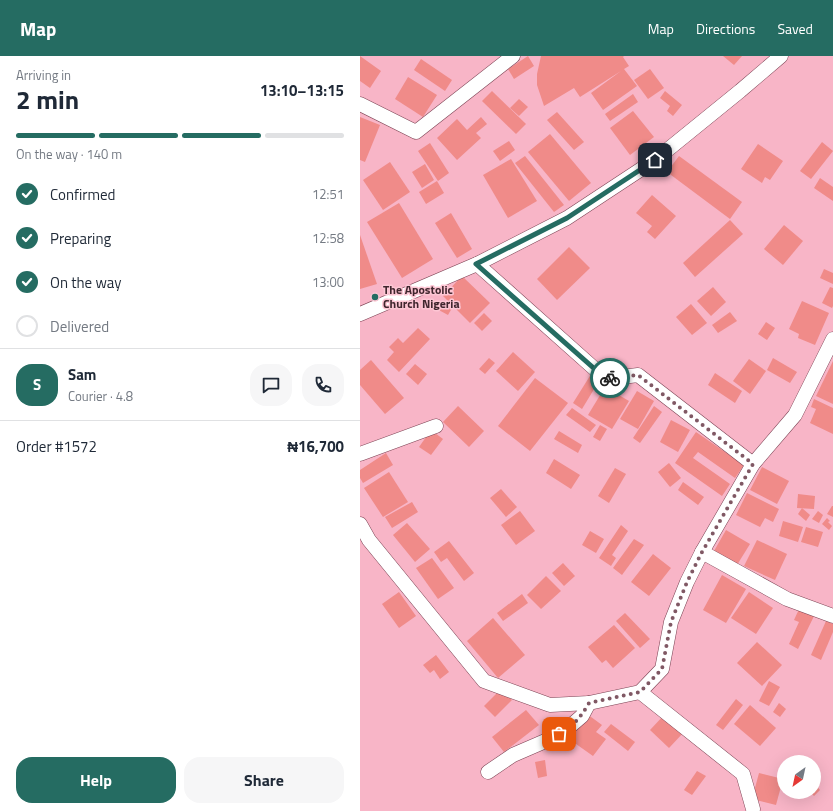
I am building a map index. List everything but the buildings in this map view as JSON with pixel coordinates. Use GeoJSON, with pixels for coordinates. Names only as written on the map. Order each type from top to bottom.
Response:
{"type":"FeatureCollection","features":[{"type":"Feature","properties":{"kind":"street"},"geometry":{"type":"LineString","coordinates":[[360,104],[416,132],[513,56]]}},
{"type":"Feature","properties":{"kind":"street"},"geometry":{"type":"LineString","coordinates":[[360,314],[476,264],[567,218],[655,160],[740,91],[780,56]]}},
{"type":"Feature","properties":{"kind":"street"},"geometry":{"type":"LineString","coordinates":[[476,264],[606,379],[638,375],[753,464]]}},
{"type":"Feature","properties":{"kind":"street"},"geometry":{"type":"LineString","coordinates":[[360,524],[368,540],[484,681],[550,705],[589,703],[640,692],[662,669],[671,622],[687,582],[702,552],[753,464],[795,415],[833,338]]}},
{"type":"Feature","properties":{"kind":"street"},"geometry":{"type":"LineString","coordinates":[[360,454],[436,426]]}},
{"type":"Feature","properties":{"kind":"street"},"geometry":{"type":"LineString","coordinates":[[702,552],[787,599],[833,616]]}},
{"type":"Feature","properties":{"kind":"street"},"geometry":{"type":"LineString","coordinates":[[640,692],[743,774],[753,809]]}},
{"type":"Feature","properties":{"kind":"street"},"geometry":{"type":"LineString","coordinates":[[488,772],[513,755],[550,739],[568,728],[582,716],[589,703]]}},
{"type":"Feature","properties":{"kind":"way so far"},"geometry":{"type":"LineString","coordinates":[[559,734],[582,716],[589,703],[640,692],[662,669],[671,622],[687,582],[702,552],[753,464],[638,375],[610,378]]}},
{"type":"Feature","properties":{"kind":"place","name":"The Apostolic Church Nigeria"},"geometry":{"type":"Point","coordinates":[375,297]}},
{"type":"Feature","properties":{"kind":"route"},"geometry":{"type":"LineString","coordinates":[[610,378],[606,379],[476,264],[567,218],[655,160]]}}]}
